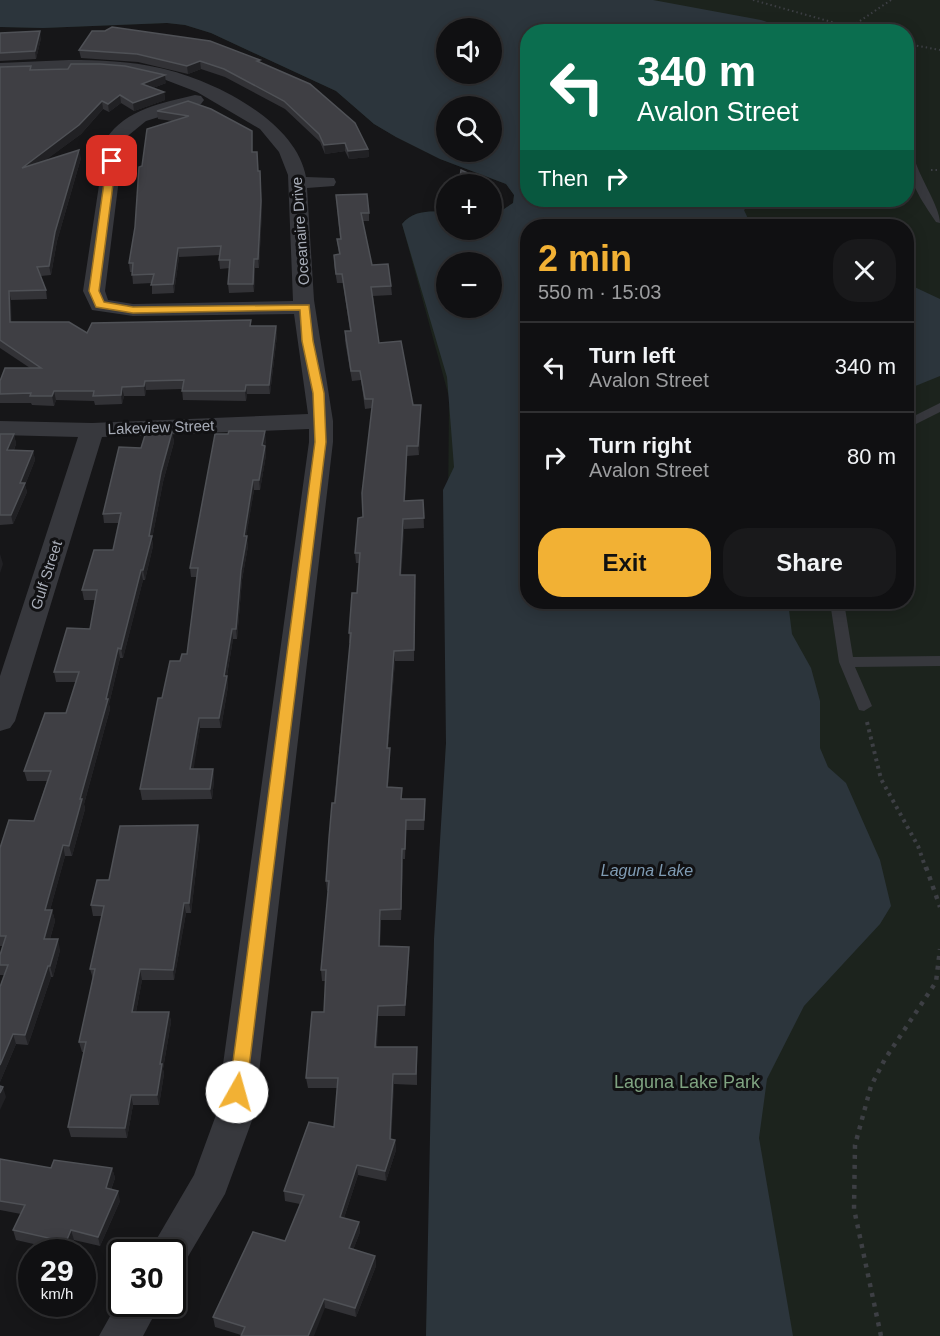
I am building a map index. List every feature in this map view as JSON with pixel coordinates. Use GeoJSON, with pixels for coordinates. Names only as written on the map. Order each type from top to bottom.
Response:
{"type":"FeatureCollection","features":[{"type":"Feature","properties":{"kind":"street","name":"Oceanaire Drive"},"geometry":{"type":"LineString","coordinates":[[0,68],[82,65],[128,67],[180,79],[253,116],[276,134],[286,146],[293,160],[297,183],[308,341],[321,421],[321,442],[235,1115],[211,1182],[177,1239]]}},
{"type":"Feature","properties":{"kind":"street"},"geometry":{"type":"LineString","coordinates":[[213,94],[137,118],[121,128],[115,139],[94,291],[100,305],[133,310],[305,307]]}},
{"type":"Feature","properties":{"kind":"street"},"geometry":{"type":"LineString","coordinates":[[297,183],[327,182]]}},
{"type":"Feature","properties":{"kind":"street","name":"Lakeview Street"},"geometry":{"type":"LineString","coordinates":[[0,428],[92,430],[321,421]]}},
{"type":"Feature","properties":{"kind":"street","name":"Gulf Street"},"geometry":{"type":"LineString","coordinates":[[0,721],[92,430]]}},
{"type":"Feature","properties":{"kind":"street"},"geometry":{"type":"LineString","coordinates":[[120,1336],[131,1317]]}},
{"type":"Feature","properties":{"kind":"lane"},"geometry":{"type":"LineString","coordinates":[[914,173],[940,220]]}},
{"type":"Feature","properties":{"kind":"lane"},"geometry":{"type":"LineString","coordinates":[[914,421],[940,407]]}},
{"type":"Feature","properties":{"kind":"lane"},"geometry":{"type":"LineString","coordinates":[[838,609],[846,662],[864,706]]}},
{"type":"Feature","properties":{"kind":"lane"},"geometry":{"type":"LineString","coordinates":[[846,662],[940,661]]}},
{"type":"Feature","properties":{"kind":"path"},"geometry":{"type":"LineString","coordinates":[[753,0],[839,24]]}},
{"type":"Feature","properties":{"kind":"path"},"geometry":{"type":"LineString","coordinates":[[856,24],[891,0]]}},
{"type":"Feature","properties":{"kind":"path"},"geometry":{"type":"LineString","coordinates":[[914,45],[940,50]]}},
{"type":"Feature","properties":{"kind":"path"},"geometry":{"type":"LineString","coordinates":[[864,706],[881,779],[918,846],[940,906]]}},
{"type":"Feature","properties":{"kind":"path"},"geometry":{"type":"LineString","coordinates":[[881,1336],[854,1209],[855,1144],[871,1086],[885,1059],[936,982],[940,949]]}},
{"type":"Feature","properties":{"kind":"green space","name":"Laguna Lake"},"geometry":{"type":"Polygon","coordinates":[[[0,0],[940,0],[940,1336],[426,1336],[446,743],[449,397],[402,224],[411,216],[436,212],[436,240],[502,240],[502,210],[513,203],[514,195],[506,184],[502,182],[502,174],[480,174],[448,162],[502,162],[502,96],[436,96],[436,157],[374,124],[336,91],[211,33],[185,25],[167,23],[43,28],[0,27],[0,0]]]}},
{"type":"Feature","properties":{"kind":"water","name":"Laguna Lake"},"geometry":{"type":"Polygon","coordinates":[[[0,0],[653,0],[772,24],[520,24],[520,207],[747,207],[744,210],[748,219],[520,219],[520,609],[789,609],[792,634],[811,668],[820,701],[820,748],[828,767],[846,783],[880,860],[891,906],[880,924],[804,1006],[767,1079],[759,1138],[793,1336],[426,1336],[434,939],[446,743],[443,490],[454,467],[447,377],[402,224],[411,216],[436,212],[436,240],[502,240],[502,210],[513,203],[514,195],[506,184],[502,182],[502,174],[480,174],[448,162],[502,162],[502,96],[436,96],[436,157],[374,124],[336,91],[211,33],[185,25],[167,23],[43,28],[0,27],[0,0]]]}},
{"type":"Feature","properties":{"kind":"water"},"geometry":{"type":"Polygon","coordinates":[[[914,287],[940,299],[940,376],[914,387],[914,287]]]}},
{"type":"Feature","properties":{"kind":"building"},"geometry":{"type":"Polygon","coordinates":[[[112,27],[210,41],[260,60],[257,61],[310,84],[355,123],[368,149],[348,151],[345,143],[324,145],[319,134],[284,101],[224,69],[200,61],[187,66],[137,54],[79,50],[92,31],[105,31],[112,27]]]}},
{"type":"Feature","properties":{"kind":"building"},"geometry":{"type":"Polygon","coordinates":[[[40,31],[35,51],[0,53],[0,33],[40,31]]]}},
{"type":"Feature","properties":{"kind":"building"},"geometry":{"type":"Polygon","coordinates":[[[71,64],[125,66],[165,75],[142,84],[164,92],[133,103],[120,95],[108,104],[102,101],[79,125],[22,168],[79,150],[55,232],[49,266],[37,267],[46,290],[9,291],[10,322],[69,322],[87,333],[92,323],[251,320],[250,326],[276,326],[269,385],[246,385],[245,391],[182,391],[184,380],[145,381],[144,386],[122,387],[121,395],[93,396],[94,391],[54,391],[52,396],[30,396],[31,393],[0,394],[0,381],[5,368],[41,368],[0,340],[0,67],[31,66],[30,70],[68,69],[71,64]]]}},
{"type":"Feature","properties":{"kind":"building"},"geometry":{"type":"Polygon","coordinates":[[[188,101],[211,109],[252,131],[252,152],[257,152],[258,171],[260,171],[261,201],[258,259],[254,259],[253,284],[228,284],[230,260],[219,260],[221,246],[178,248],[173,284],[151,285],[154,274],[132,275],[133,263],[129,263],[135,227],[139,167],[142,166],[147,129],[189,116],[157,111],[188,101]]]}},
{"type":"Feature","properties":{"kind":"building"},"geometry":{"type":"Polygon","coordinates":[[[367,194],[369,213],[361,213],[372,265],[388,264],[391,286],[371,287],[379,343],[401,341],[413,405],[421,405],[418,446],[407,446],[404,501],[423,500],[424,518],[403,519],[400,575],[415,575],[414,650],[394,651],[387,748],[390,748],[387,787],[402,788],[401,799],[425,799],[424,820],[406,820],[405,849],[402,849],[401,909],[380,910],[379,946],[409,947],[405,1005],[378,1006],[375,1047],[417,1047],[416,1074],[393,1074],[390,1139],[395,1140],[385,1171],[357,1165],[340,1217],[359,1222],[349,1248],[375,1256],[355,1308],[324,1299],[308,1336],[241,1336],[245,1327],[213,1317],[253,1232],[285,1241],[304,1195],[284,1191],[309,1122],[334,1127],[338,1078],[306,1078],[312,1012],[324,1012],[326,970],[321,970],[329,881],[326,881],[329,838],[332,803],[335,803],[351,633],[349,633],[352,593],[357,593],[360,553],[355,553],[358,518],[363,517],[362,493],[373,399],[365,399],[360,371],[351,371],[345,331],[351,331],[342,274],[336,274],[334,255],[340,254],[337,239],[341,239],[336,195],[367,194]]]}},
{"type":"Feature","properties":{"kind":"building"},"geometry":{"type":"Polygon","coordinates":[[[229,431],[265,431],[262,445],[265,446],[259,480],[253,480],[244,536],[247,536],[241,570],[236,629],[232,629],[224,676],[227,676],[219,718],[199,718],[190,769],[213,769],[210,789],[140,789],[158,698],[162,698],[170,661],[180,661],[182,654],[187,654],[198,568],[190,568],[215,434],[228,434],[229,431]]]}},
{"type":"Feature","properties":{"kind":"building"},"geometry":{"type":"Polygon","coordinates":[[[146,432],[172,432],[161,472],[149,536],[152,536],[121,649],[118,648],[106,699],[108,699],[69,846],[63,845],[45,910],[52,910],[44,939],[58,939],[25,1035],[13,1034],[0,1065],[0,987],[8,965],[0,965],[0,955],[6,936],[0,936],[0,848],[9,820],[34,821],[51,771],[24,771],[45,713],[66,713],[79,672],[54,672],[67,628],[90,629],[97,590],[82,590],[94,550],[113,550],[121,513],[103,514],[119,447],[141,448],[146,432]]]}},
{"type":"Feature","properties":{"kind":"building"},"geometry":{"type":"Polygon","coordinates":[[[0,434],[14,434],[7,450],[33,451],[20,483],[25,483],[11,515],[0,515],[0,434]]]}},
{"type":"Feature","properties":{"kind":"building"},"geometry":{"type":"Polygon","coordinates":[[[198,825],[189,903],[184,903],[173,970],[140,969],[132,1012],[169,1012],[157,1095],[131,1095],[125,1128],[68,1127],[86,1042],[79,1042],[95,969],[90,969],[104,906],[91,905],[97,880],[109,880],[120,826],[198,825]]]}},
{"type":"Feature","properties":{"kind":"building"},"geometry":{"type":"Polygon","coordinates":[[[0,1159],[51,1168],[54,1160],[112,1168],[106,1188],[118,1191],[98,1237],[71,1230],[67,1239],[53,1239],[13,1230],[25,1205],[0,1201],[0,1159]]]}},
{"type":"Feature","properties":{"kind":"route"},"geometry":{"type":"LineString","coordinates":[[112,161],[94,291],[100,305],[133,310],[305,307],[308,341],[318,393],[321,442],[237,1092]]}},
{"type":"Feature","properties":{"kind":"park label","name":"Laguna Lake Park"},"geometry":{"type":"Point","coordinates":[687,1082]}}]}
